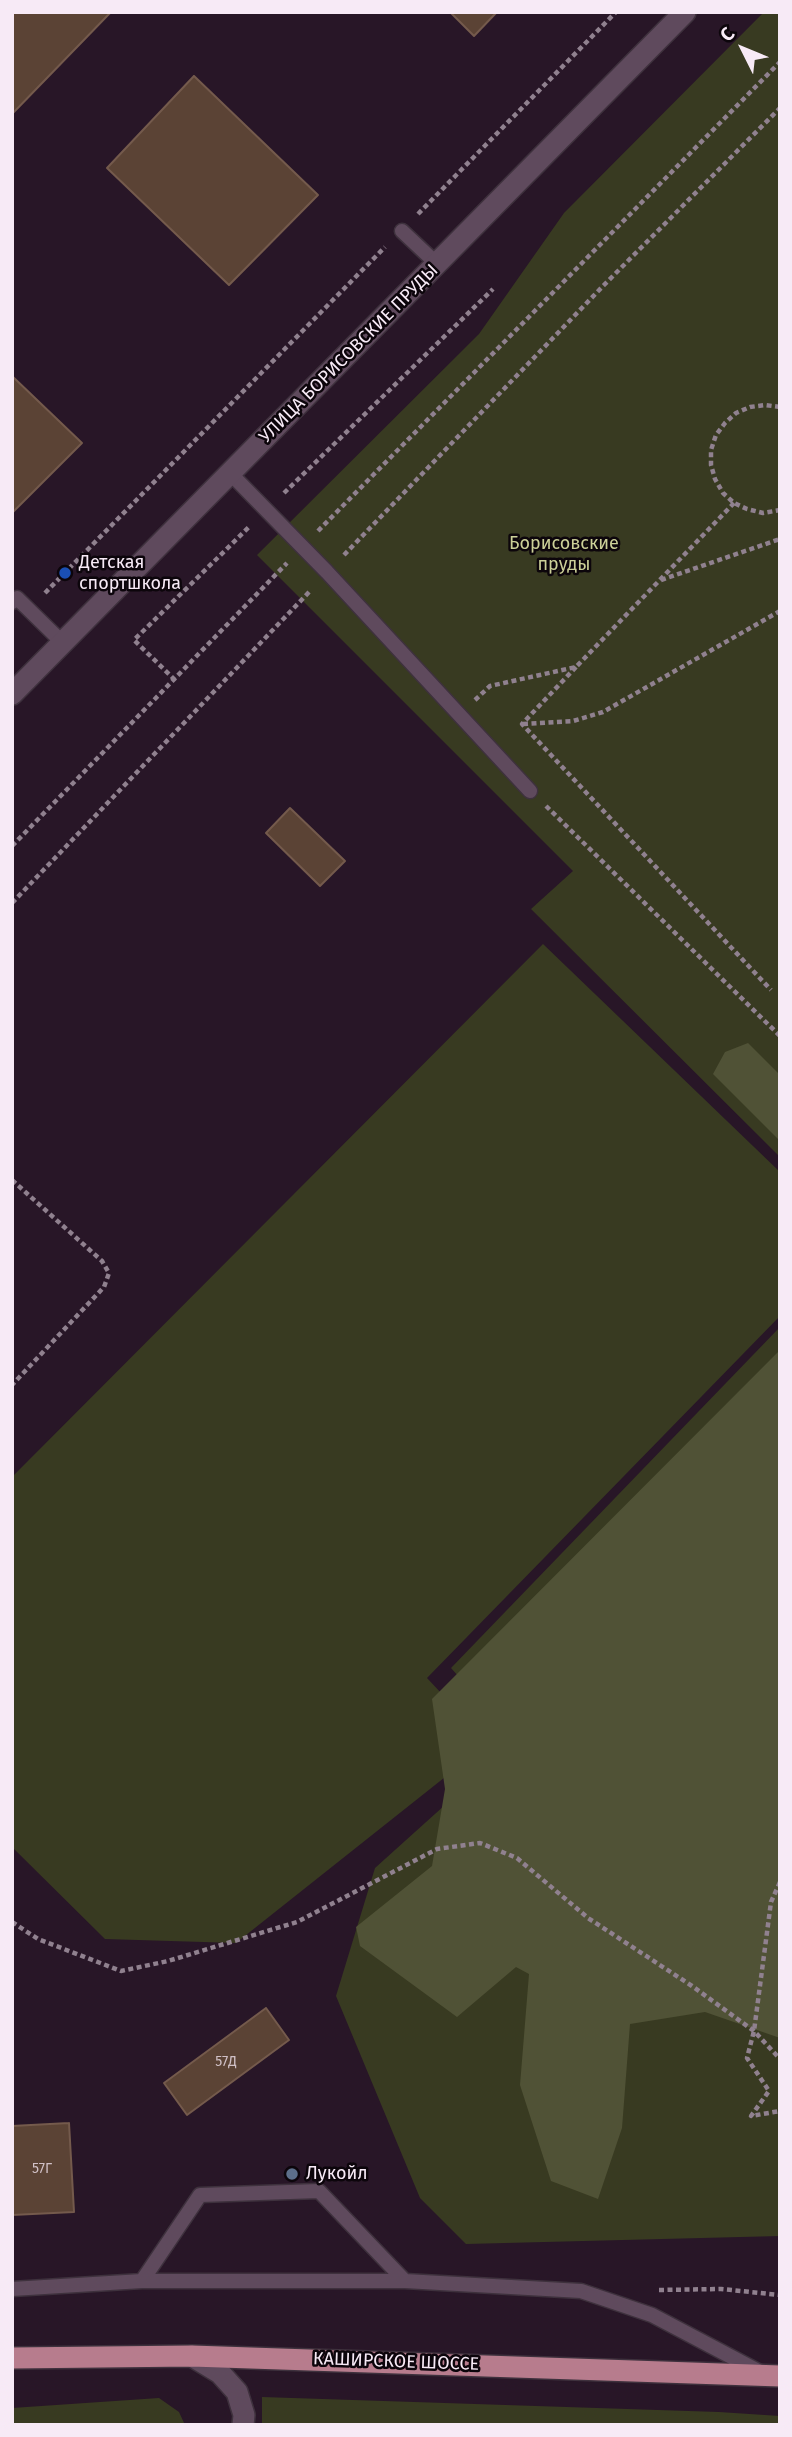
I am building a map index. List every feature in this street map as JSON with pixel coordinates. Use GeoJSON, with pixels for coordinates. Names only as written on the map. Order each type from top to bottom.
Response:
{"type":"FeatureCollection","features":[{"type":"Feature","properties":{"kind":"main road","name":"УЛИЦА БОРИСОВСКИЕ ПРУДЫ"},"geometry":{"type":"LineString","coordinates":[[12,694],[685,12]]}},
{"type":"Feature","properties":{"kind":"main road","name":"КАШИРСКОЕ ШОССЕ"},"geometry":{"type":"LineString","coordinates":[[12,2358],[192,2356],[772,2375]]}},
{"type":"Feature","properties":{"kind":"main road"},"geometry":{"type":"LineString","coordinates":[[192,2356],[220,2373],[237,2392],[244,2415],[243,2425]]}},
{"type":"Feature","properties":{"kind":"lane"},"geometry":{"type":"LineString","coordinates":[[402,231],[437,264]]}},
{"type":"Feature","properties":{"kind":"lane"},"geometry":{"type":"LineString","coordinates":[[231,474],[327,572],[530,791]]}},
{"type":"Feature","properties":{"kind":"lane"},"geometry":{"type":"LineString","coordinates":[[12,602],[17,598],[63,643]]}},
{"type":"Feature","properties":{"kind":"lane"},"geometry":{"type":"LineString","coordinates":[[142,2281],[200,2195],[319,2191],[405,2281]]}},
{"type":"Feature","properties":{"kind":"lane"},"geometry":{"type":"LineString","coordinates":[[12,2289],[142,2281],[405,2281],[581,2291],[652,2315],[772,2375]]}},
{"type":"Feature","properties":{"kind":"path"},"geometry":{"type":"LineString","coordinates":[[28,610],[616,12]]}},
{"type":"Feature","properties":{"kind":"path"},"geometry":{"type":"LineString","coordinates":[[12,846],[780,62]]}},
{"type":"Feature","properties":{"kind":"path"},"geometry":{"type":"LineString","coordinates":[[12,903],[604,285],[780,108]]}},
{"type":"Feature","properties":{"kind":"path"},"geometry":{"type":"LineString","coordinates":[[175,680],[134,640],[493,289]]}},
{"type":"Feature","properties":{"kind":"path"},"geometry":{"type":"LineString","coordinates":[[780,407],[750,407],[736,413],[716,435],[711,465],[715,480],[734,503],[763,513],[780,510]]}},
{"type":"Feature","properties":{"kind":"path"},"geometry":{"type":"LineString","coordinates":[[522,724],[734,503]]}},
{"type":"Feature","properties":{"kind":"path"},"geometry":{"type":"LineString","coordinates":[[660,580],[780,539]]}},
{"type":"Feature","properties":{"kind":"path"},"geometry":{"type":"LineString","coordinates":[[522,724],[573,721],[603,712],[780,611]]}},
{"type":"Feature","properties":{"kind":"path"},"geometry":{"type":"LineString","coordinates":[[459,714],[490,686],[576,667]]}},
{"type":"Feature","properties":{"kind":"path"},"geometry":{"type":"LineString","coordinates":[[522,724],[771,990]]}},
{"type":"Feature","properties":{"kind":"path"},"geometry":{"type":"LineString","coordinates":[[530,791],[780,1035]]}},
{"type":"Feature","properties":{"kind":"path"},"geometry":{"type":"LineString","coordinates":[[12,1180],[102,1261],[109,1273],[104,1287],[12,1385]]}},
{"type":"Feature","properties":{"kind":"path"},"geometry":{"type":"LineString","coordinates":[[12,1922],[38,1939],[121,1971],[168,1961],[297,1922],[437,1849],[480,1843],[517,1858],[588,1918],[692,1986],[754,2031],[780,2059]]}},
{"type":"Feature","properties":{"kind":"path"},"geometry":{"type":"LineString","coordinates":[[780,1882],[771,1902],[754,2031],[747,2058],[769,2091],[751,2116],[780,2111]]}},
{"type":"Feature","properties":{"kind":"path"},"geometry":{"type":"LineString","coordinates":[[657,2290],[721,2289],[780,2295]]}},
{"type":"Feature","properties":{"kind":"green space","name":"Борисовские пруды"},"geometry":{"type":"Polygon","coordinates":[[[764,12],[780,12],[780,1157],[531,909],[573,871],[257,555],[479,334],[564,213],[764,12]]]}},
{"type":"Feature","properties":{"kind":"green space"},"geometry":{"type":"Polygon","coordinates":[[[543,944],[780,1172],[780,1316],[427,1678],[488,1743],[236,1943],[105,1939],[12,1847],[12,1477],[543,944]]]}},
{"type":"Feature","properties":{"kind":"green space"},"geometry":{"type":"Polygon","coordinates":[[[748,1043],[780,1075],[780,1141],[713,1074],[725,1052],[748,1043]]]}},
{"type":"Feature","properties":{"kind":"green space"},"geometry":{"type":"Polygon","coordinates":[[[780,1327],[780,2236],[466,2244],[420,2198],[336,1996],[375,1868],[516,1741],[451,1668],[780,1327]]]}},
{"type":"Feature","properties":{"kind":"green space"},"geometry":{"type":"Polygon","coordinates":[[[780,1350],[780,2038],[705,2012],[630,2024],[622,2128],[598,2199],[551,2181],[520,2085],[529,1974],[516,1967],[457,2017],[360,1946],[356,1927],[432,1866],[445,1789],[432,1699],[780,1350]]]}},
{"type":"Feature","properties":{"kind":"green space"},"geometry":{"type":"Polygon","coordinates":[[[262,2397],[719,2412],[780,2416],[780,2425],[262,2425],[262,2397]]]}},
{"type":"Feature","properties":{"kind":"green space"},"geometry":{"type":"Polygon","coordinates":[[[159,2398],[179,2412],[185,2425],[12,2425],[12,2408],[159,2398]]]}},
{"type":"Feature","properties":{"kind":"building"},"geometry":{"type":"Polygon","coordinates":[[[12,12],[111,12],[12,114],[12,12]]]}},
{"type":"Feature","properties":{"kind":"building"},"geometry":{"type":"Polygon","coordinates":[[[450,12],[497,12],[474,36],[450,12]]]}},
{"type":"Feature","properties":{"kind":"building"},"geometry":{"type":"Polygon","coordinates":[[[194,76],[318,195],[229,285],[107,168],[194,76]]]}},
{"type":"Feature","properties":{"kind":"building"},"geometry":{"type":"Polygon","coordinates":[[[12,376],[82,443],[12,513],[12,376]]]}},
{"type":"Feature","properties":{"kind":"building"},"geometry":{"type":"Polygon","coordinates":[[[290,808],[345,861],[320,886],[266,833],[290,808]]]}},
{"type":"Feature","properties":{"kind":"building"},"geometry":{"type":"Polygon","coordinates":[[[266,2008],[289,2040],[187,2115],[164,2083],[266,2008]]]}},
{"type":"Feature","properties":{"kind":"building"},"geometry":{"type":"Polygon","coordinates":[[[69,2123],[74,2212],[12,2215],[12,2126],[69,2123]]]}},
{"type":"Feature","properties":{"kind":"place","name":"Детская спортшкола"},"geometry":{"type":"Point","coordinates":[65,573]}},
{"type":"Feature","properties":{"kind":"place","name":"Лукойл"},"geometry":{"type":"Point","coordinates":[292,2174]}}]}
